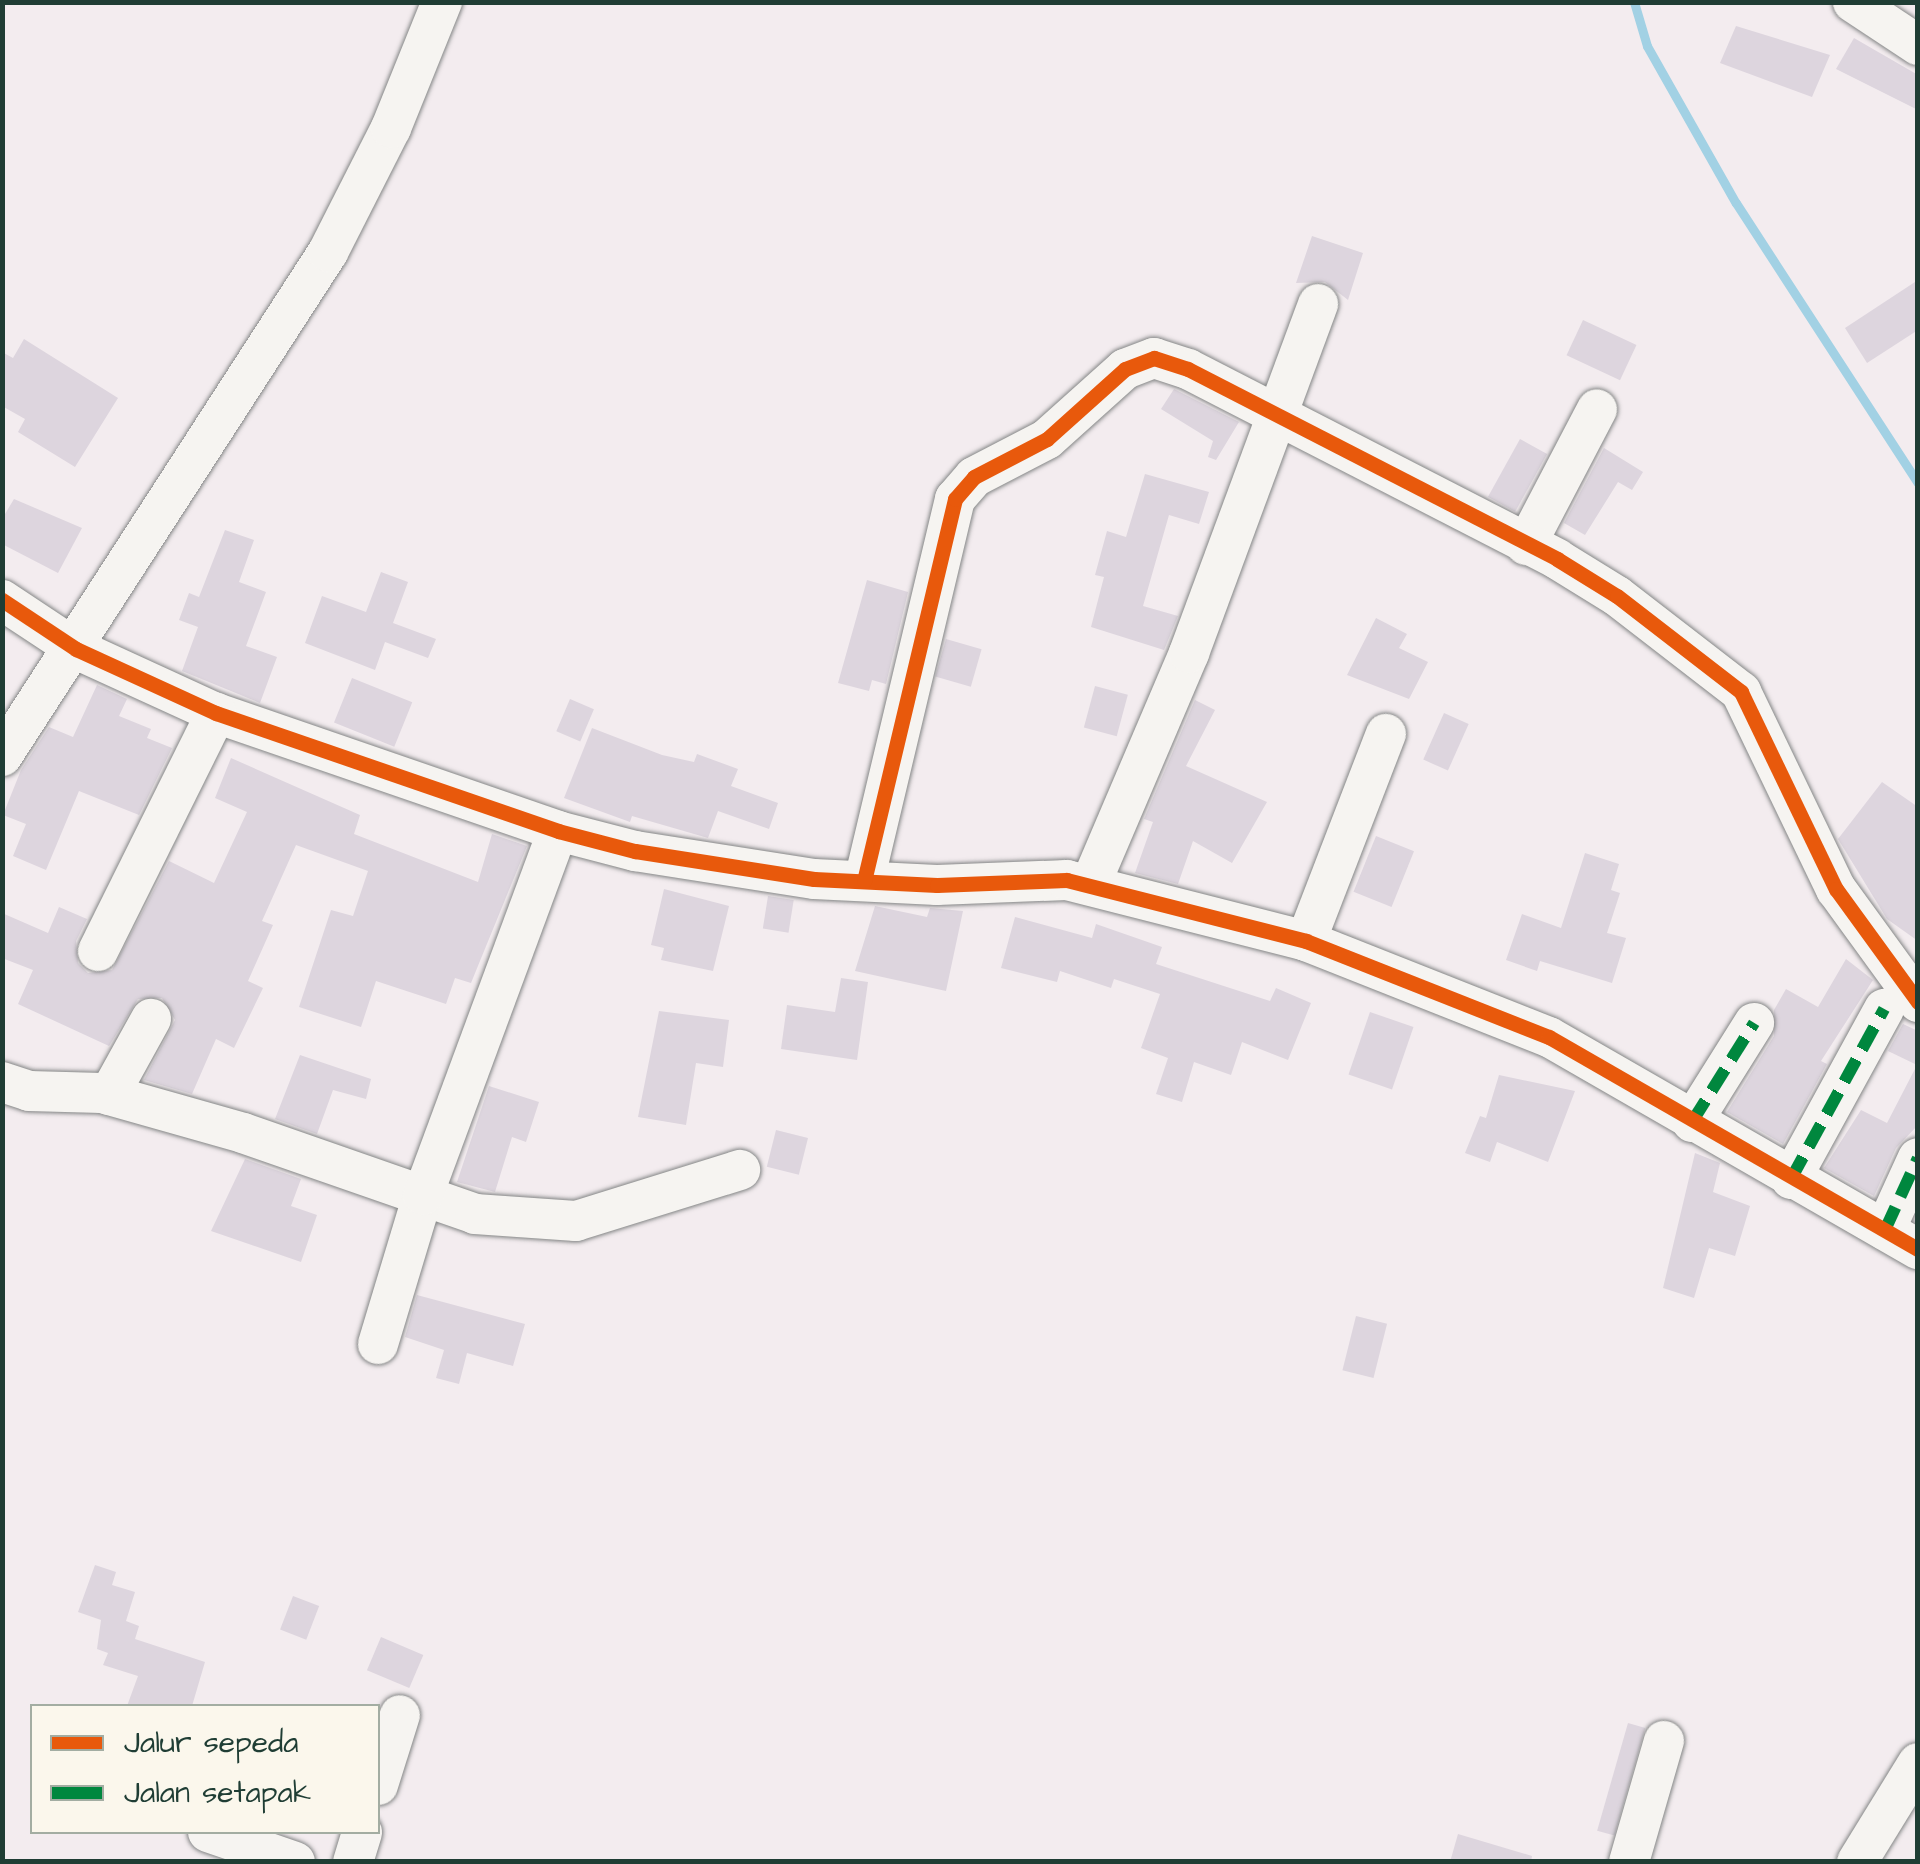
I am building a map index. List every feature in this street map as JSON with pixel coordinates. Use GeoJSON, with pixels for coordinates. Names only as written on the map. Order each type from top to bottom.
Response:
{"type":"FeatureCollection","features":[{"type":"Feature","properties":{"kind":"street"},"geometry":{"type":"LineString","coordinates":[[2,756],[76,649],[328,252],[391,128],[442,2]]}},
{"type":"Feature","properties":{"kind":"street"},"geometry":{"type":"LineString","coordinates":[[1091,883],[1173,692],[1318,304]]}},
{"type":"Feature","properties":{"kind":"street"},"geometry":{"type":"LineString","coordinates":[[864,881],[943,534],[963,487],[1055,434],[1140,360],[1169,360],[1617,596],[1742,692],[1836,889],[1901,1006],[1791,1179]]}},
{"type":"Feature","properties":{"kind":"street"},"geometry":{"type":"LineString","coordinates":[[1526,545],[1597,409]]}},
{"type":"Feature","properties":{"kind":"street"},"geometry":{"type":"LineString","coordinates":[[2,600],[76,649],[216,713],[558,832],[635,851],[864,881],[1091,883],[1306,941],[1550,1037],[1901,1239],[1918,1158]]}},
{"type":"Feature","properties":{"kind":"street"},"geometry":{"type":"LineString","coordinates":[[98,951],[216,713]]}},
{"type":"Feature","properties":{"kind":"street"},"geometry":{"type":"LineString","coordinates":[[1306,941],[1386,734]]}},
{"type":"Feature","properties":{"kind":"street"},"geometry":{"type":"LineString","coordinates":[[378,1344],[423,1195],[558,832]]}},
{"type":"Feature","properties":{"kind":"street"},"geometry":{"type":"LineString","coordinates":[[108,1096],[151,1019]]}},
{"type":"Feature","properties":{"kind":"street"},"geometry":{"type":"LineString","coordinates":[[1692,1122],[1754,1023]]}},
{"type":"Feature","properties":{"kind":"street"},"geometry":{"type":"LineString","coordinates":[[2,1082],[30,1091],[108,1096],[475,1214],[576,1220],[740,1170]]}},
{"type":"Feature","properties":{"kind":"street"},"geometry":{"type":"LineString","coordinates":[[380,1779],[400,1714]]}},
{"type":"Feature","properties":{"kind":"street"},"geometry":{"type":"LineString","coordinates":[[1630,1862],[1664,1741]]}},
{"type":"Feature","properties":{"kind":"street"},"geometry":{"type":"LineString","coordinates":[[1857,1862],[1918,1763]]}},
{"type":"Feature","properties":{"kind":"street"},"geometry":{"type":"LineString","coordinates":[[353,1862],[361,1834]]}},
{"type":"Feature","properties":{"kind":"street"},"geometry":{"type":"LineString","coordinates":[[206,1842],[295,1862]]}},
{"type":"Feature","properties":{"kind":"building"},"geometry":{"type":"Polygon","coordinates":[[[1736,26],[1830,55],[1812,97],[1720,63],[1736,26]]]}},
{"type":"Feature","properties":{"kind":"building"},"geometry":{"type":"Polygon","coordinates":[[[1854,38],[1918,75],[1918,110],[1836,69],[1854,38]]]}},
{"type":"Feature","properties":{"kind":"building"},"geometry":{"type":"Polygon","coordinates":[[[1312,236],[1363,253],[1348,300],[1325,282],[1296,283],[1312,236]]]}},
{"type":"Feature","properties":{"kind":"building"},"geometry":{"type":"Polygon","coordinates":[[[1918,280],[1918,330],[1867,363],[1845,328],[1918,280]]]}},
{"type":"Feature","properties":{"kind":"building"},"geometry":{"type":"Polygon","coordinates":[[[1583,320],[1636,345],[1620,380],[1567,355],[1583,320]]]}},
{"type":"Feature","properties":{"kind":"building"},"geometry":{"type":"Polygon","coordinates":[[[24,339],[118,398],[75,467],[18,432],[25,419],[2,406],[2,352],[13,358],[24,339]]]}},
{"type":"Feature","properties":{"kind":"building"},"geometry":{"type":"Polygon","coordinates":[[[1174,389],[1239,422],[1216,460],[1208,457],[1213,441],[1161,409],[1174,389]]]}},
{"type":"Feature","properties":{"kind":"building"},"geometry":{"type":"Polygon","coordinates":[[[1520,439],[1547,454],[1515,512],[1488,497],[1520,439]]]}},
{"type":"Feature","properties":{"kind":"building"},"geometry":{"type":"Polygon","coordinates":[[[1604,448],[1643,472],[1632,490],[1618,482],[1585,535],[1564,523],[1604,448]]]}},
{"type":"Feature","properties":{"kind":"building"},"geometry":{"type":"Polygon","coordinates":[[[1145,474],[1209,492],[1199,524],[1169,515],[1143,606],[1178,616],[1164,650],[1091,627],[1104,577],[1095,575],[1107,531],[1126,537],[1145,474]]]}},
{"type":"Feature","properties":{"kind":"building"},"geometry":{"type":"Polygon","coordinates":[[[14,499],[82,528],[58,573],[2,544],[2,519],[14,499]]]}},
{"type":"Feature","properties":{"kind":"building"},"geometry":{"type":"Polygon","coordinates":[[[225,530],[254,540],[239,582],[266,592],[246,646],[277,657],[260,703],[182,671],[198,627],[179,620],[189,593],[199,597],[225,530]]]}},
{"type":"Feature","properties":{"kind":"building"},"geometry":{"type":"Polygon","coordinates":[[[381,572],[408,582],[393,623],[436,639],[428,658],[385,642],[375,670],[305,643],[322,596],[366,612],[381,572]]]}},
{"type":"Feature","properties":{"kind":"building"},"geometry":{"type":"Polygon","coordinates":[[[867,580],[908,592],[886,684],[872,680],[869,691],[838,683],[867,580]]]}},
{"type":"Feature","properties":{"kind":"building"},"geometry":{"type":"Polygon","coordinates":[[[1376,618],[1407,634],[1399,648],[1428,662],[1409,699],[1347,675],[1376,618]]]}},
{"type":"Feature","properties":{"kind":"building"},"geometry":{"type":"Polygon","coordinates":[[[946,639],[982,649],[971,687],[935,676],[946,639]]]}},
{"type":"Feature","properties":{"kind":"building"},"geometry":{"type":"Polygon","coordinates":[[[352,678],[412,702],[394,747],[334,723],[352,678]]]}},
{"type":"Feature","properties":{"kind":"building"},"geometry":{"type":"Polygon","coordinates":[[[97,685],[127,699],[119,716],[151,729],[147,738],[172,748],[139,815],[79,791],[46,870],[13,856],[26,824],[3,815],[21,770],[49,727],[73,737],[97,685]]]}},
{"type":"Feature","properties":{"kind":"building"},"geometry":{"type":"Polygon","coordinates":[[[1095,686],[1128,695],[1117,736],[1084,728],[1095,686]]]}},
{"type":"Feature","properties":{"kind":"building"},"geometry":{"type":"Polygon","coordinates":[[[570,699],[594,709],[580,741],[556,731],[570,699]]]}},
{"type":"Feature","properties":{"kind":"building"},"geometry":{"type":"Polygon","coordinates":[[[1195,700],[1215,710],[1186,766],[1267,802],[1232,863],[1193,841],[1178,884],[1135,873],[1153,822],[1144,819],[1195,700]]]}},
{"type":"Feature","properties":{"kind":"building"},"geometry":{"type":"Polygon","coordinates":[[[1444,713],[1469,724],[1448,771],[1423,760],[1444,713]]]}},
{"type":"Feature","properties":{"kind":"building"},"geometry":{"type":"Polygon","coordinates":[[[592,728],[662,755],[694,762],[697,754],[738,769],[731,786],[778,803],[769,829],[718,811],[708,838],[632,816],[630,822],[564,798],[592,728]]]}},
{"type":"Feature","properties":{"kind":"building"},"geometry":{"type":"Polygon","coordinates":[[[231,758],[360,815],[354,834],[478,882],[492,834],[527,846],[471,983],[455,978],[446,1004],[376,981],[361,1027],[299,1007],[331,910],[353,916],[368,871],[296,845],[262,921],[273,925],[248,981],[263,988],[234,1048],[216,1039],[192,1094],[144,1080],[175,1020],[162,998],[138,999],[109,1046],[18,1004],[33,970],[2,958],[2,913],[48,933],[59,907],[87,919],[76,941],[78,963],[88,973],[112,970],[169,861],[214,883],[247,812],[215,798],[231,758]]]}},
{"type":"Feature","properties":{"kind":"building"},"geometry":{"type":"Polygon","coordinates":[[[1882,782],[1918,807],[1918,941],[1887,919],[1838,839],[1882,782]]]}},
{"type":"Feature","properties":{"kind":"building"},"geometry":{"type":"Polygon","coordinates":[[[1376,836],[1414,851],[1392,907],[1354,892],[1376,836]]]}},
{"type":"Feature","properties":{"kind":"building"},"geometry":{"type":"Polygon","coordinates":[[[1585,853],[1619,864],[1611,890],[1620,893],[1607,933],[1626,938],[1612,983],[1540,961],[1537,971],[1506,960],[1522,914],[1561,928],[1585,853]]]}},
{"type":"Feature","properties":{"kind":"building"},"geometry":{"type":"Polygon","coordinates":[[[664,889],[729,906],[713,971],[661,960],[664,948],[651,945],[664,889]]]}},
{"type":"Feature","properties":{"kind":"building"},"geometry":{"type":"Polygon","coordinates":[[[768,896],[794,900],[789,933],[763,929],[768,896]]]}},
{"type":"Feature","properties":{"kind":"building"},"geometry":{"type":"Polygon","coordinates":[[[875,906],[927,917],[930,908],[963,911],[946,991],[855,971],[875,906]]]}},
{"type":"Feature","properties":{"kind":"building"},"geometry":{"type":"Polygon","coordinates":[[[1015,917],[1092,938],[1096,924],[1162,947],[1156,964],[1270,1001],[1276,988],[1311,1003],[1288,1060],[1242,1042],[1231,1075],[1194,1062],[1182,1102],[1156,1094],[1168,1058],[1141,1048],[1160,994],[1114,979],[1111,988],[1060,971],[1057,982],[1001,968],[1015,917]]]}},
{"type":"Feature","properties":{"kind":"building"},"geometry":{"type":"Polygon","coordinates":[[[1846,959],[1873,980],[1821,1061],[1827,1064],[1783,1144],[1727,1112],[1774,1036],[1774,1010],[1786,989],[1818,1007],[1846,959]]]}},
{"type":"Feature","properties":{"kind":"building"},"geometry":{"type":"Polygon","coordinates":[[[841,978],[868,982],[857,1060],[781,1049],[787,1005],[835,1012],[841,978]]]}},
{"type":"Feature","properties":{"kind":"building"},"geometry":{"type":"Polygon","coordinates":[[[659,1011],[729,1020],[723,1067],[696,1063],[686,1125],[638,1117],[659,1011]]]}},
{"type":"Feature","properties":{"kind":"building"},"geometry":{"type":"Polygon","coordinates":[[[1370,1012],[1413,1027],[1392,1089],[1349,1074],[1370,1012]]]}},
{"type":"Feature","properties":{"kind":"building"},"geometry":{"type":"Polygon","coordinates":[[[1903,1024],[1918,1031],[1918,1125],[1896,1148],[1874,1196],[1824,1168],[1861,1110],[1887,1123],[1917,1065],[1888,1051],[1903,1024]]]}},
{"type":"Feature","properties":{"kind":"building"},"geometry":{"type":"Polygon","coordinates":[[[300,1055],[371,1079],[366,1099],[333,1090],[317,1134],[275,1119],[300,1055]]]}},
{"type":"Feature","properties":{"kind":"building"},"geometry":{"type":"Polygon","coordinates":[[[1499,1075],[1575,1091],[1548,1162],[1497,1142],[1490,1162],[1465,1153],[1480,1116],[1486,1118],[1499,1075]]]}},
{"type":"Feature","properties":{"kind":"building"},"geometry":{"type":"Polygon","coordinates":[[[489,1086],[539,1102],[526,1142],[512,1137],[495,1192],[457,1182],[489,1086]]]}},
{"type":"Feature","properties":{"kind":"building"},"geometry":{"type":"Polygon","coordinates":[[[776,1130],[808,1138],[799,1175],[767,1167],[776,1130]]]}},
{"type":"Feature","properties":{"kind":"building"},"geometry":{"type":"Polygon","coordinates":[[[1695,1153],[1720,1163],[1713,1192],[1750,1206],[1735,1256],[1709,1248],[1694,1298],[1663,1288],[1695,1153]]]}},
{"type":"Feature","properties":{"kind":"building"},"geometry":{"type":"Polygon","coordinates":[[[245,1159],[301,1179],[291,1206],[317,1215],[301,1262],[211,1231],[245,1159]]]}},
{"type":"Feature","properties":{"kind":"building"},"geometry":{"type":"Polygon","coordinates":[[[417,1295],[525,1324],[513,1366],[467,1353],[459,1384],[436,1378],[444,1350],[405,1337],[417,1295]]]}},
{"type":"Feature","properties":{"kind":"building"},"geometry":{"type":"Polygon","coordinates":[[[1356,1316],[1387,1324],[1374,1378],[1342,1370],[1356,1316]]]}},
{"type":"Feature","properties":{"kind":"building"},"geometry":{"type":"Polygon","coordinates":[[[95,1565],[116,1572],[112,1585],[135,1592],[126,1621],[139,1626],[135,1639],[205,1662],[193,1704],[128,1704],[138,1676],[103,1665],[108,1653],[97,1649],[101,1620],[78,1612],[95,1565]]]}},
{"type":"Feature","properties":{"kind":"building"},"geometry":{"type":"Polygon","coordinates":[[[293,1596],[319,1606],[306,1640],[280,1630],[293,1596]]]}},
{"type":"Feature","properties":{"kind":"building"},"geometry":{"type":"Polygon","coordinates":[[[381,1637],[423,1655],[409,1688],[367,1670],[381,1637]]]}},
{"type":"Feature","properties":{"kind":"building"},"geometry":{"type":"Polygon","coordinates":[[[1628,1723],[1645,1728],[1614,1836],[1597,1831],[1628,1723]]]}},
{"type":"Feature","properties":{"kind":"building"},"geometry":{"type":"Polygon","coordinates":[[[1458,1834],[1532,1856],[1531,1862],[1450,1862],[1458,1834]]]}},
{"type":"Feature","properties":{"kind":"waterway"},"geometry":{"type":"LineString","coordinates":[[1634,2],[1647,46],[1736,203],[1918,483]]}},
{"type":"Feature","properties":{"kind":"marked path"},"geometry":{"type":"LineString","coordinates":[[1791,1179],[1884,1009]]}},
{"type":"Feature","properties":{"kind":"marked path"},"geometry":{"type":"LineString","coordinates":[[1692,1122],[1754,1023]]}},
{"type":"Feature","properties":{"kind":"marked path"},"geometry":{"type":"LineString","coordinates":[[1885,1230],[1918,1158]]}},
{"type":"Feature","properties":{"kind":"cycle path"},"geometry":{"type":"LineString","coordinates":[[864,881],[955,499],[974,477],[1047,439],[1125,369],[1154,358],[1188,369],[1557,559],[1617,596],[1741,692],[1836,889],[1918,1002]]}},
{"type":"Feature","properties":{"kind":"cycle path"},"geometry":{"type":"LineString","coordinates":[[2,600],[76,649],[216,713],[558,831],[635,851],[814,879],[937,885],[1067,880],[1306,941],[1549,1037],[1918,1249]]}}]}
